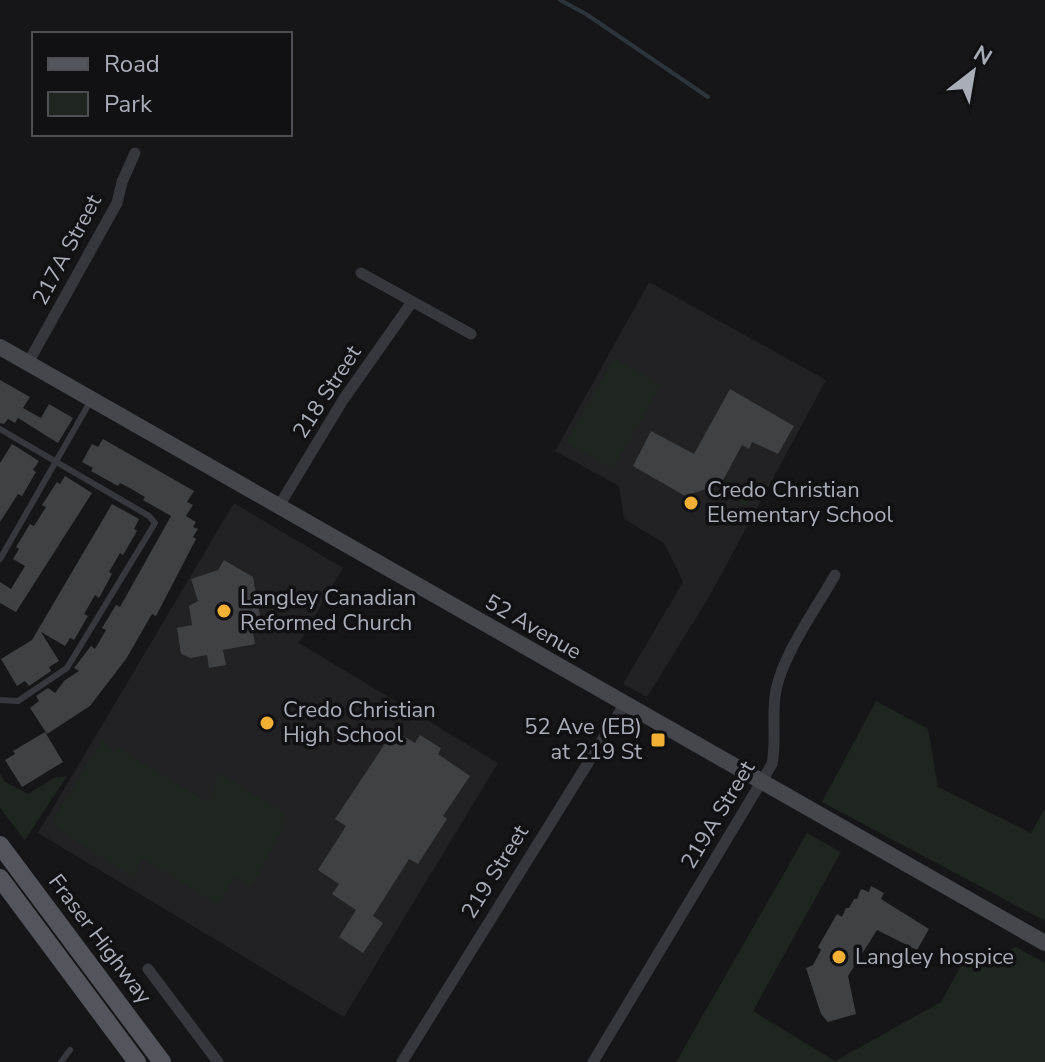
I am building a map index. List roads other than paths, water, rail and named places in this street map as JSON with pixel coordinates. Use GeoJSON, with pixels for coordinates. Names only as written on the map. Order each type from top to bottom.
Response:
{"type":"FeatureCollection","features":[{"type":"Feature","properties":{"kind":"main road","name":"Fraser Highway"},"geometry":{"type":"LineString","coordinates":[[0,845],[162,1062]]}},
{"type":"Feature","properties":{"kind":"main road","name":"Fraser Highway"},"geometry":{"type":"LineString","coordinates":[[0,878],[137,1062]]}},
{"type":"Feature","properties":{"kind":"street","name":"217A Street"},"geometry":{"type":"LineString","coordinates":[[28,363],[117,203],[122,182],[135,153]]}},
{"type":"Feature","properties":{"kind":"street"},"geometry":{"type":"LineString","coordinates":[[361,273],[471,334]]}},
{"type":"Feature","properties":{"kind":"street","name":"218 Street"},"geometry":{"type":"LineString","coordinates":[[279,506],[343,400],[412,302]]}},
{"type":"Feature","properties":{"kind":"street","name":"52 Avenue"},"geometry":{"type":"LineString","coordinates":[[0,347],[1045,943]]}},
{"type":"Feature","properties":{"kind":"street","name":"219A Street"},"geometry":{"type":"LineString","coordinates":[[593,1062],[772,764],[775,751],[775,695],[780,672],[835,575]]}},
{"type":"Feature","properties":{"kind":"street","name":"219 Street"},"geometry":{"type":"LineString","coordinates":[[402,1062],[624,705]]}},
{"type":"Feature","properties":{"kind":"street"},"geometry":{"type":"LineString","coordinates":[[148,969],[218,1062]]}},
{"type":"Feature","properties":{"kind":"lane"},"geometry":{"type":"LineString","coordinates":[[0,559],[92,399]]}},
{"type":"Feature","properties":{"kind":"lane"},"geometry":{"type":"LineString","coordinates":[[0,429],[149,516],[155,523],[67,668],[18,701],[0,700]]}},
{"type":"Feature","properties":{"kind":"lane"},"geometry":{"type":"LineString","coordinates":[[61,1062],[70,1050]]}},
{"type":"Feature","properties":{"kind":"waterway"},"geometry":{"type":"LineString","coordinates":[[560,0],[586,14],[708,97]]}},
{"type":"Feature","properties":{"kind":"place","name":"Credo Christian Elementary School"},"geometry":{"type":"Point","coordinates":[691,503]}},
{"type":"Feature","properties":{"kind":"place","name":"Langley Canadian Reformed Church"},"geometry":{"type":"Point","coordinates":[224,611]}},
{"type":"Feature","properties":{"kind":"place","name":"Credo Christian High School"},"geometry":{"type":"Point","coordinates":[267,723]}},
{"type":"Feature","properties":{"kind":"place","name":"52 Ave (EB) at 219 St"},"geometry":{"type":"Point","coordinates":[658,740]}},
{"type":"Feature","properties":{"kind":"place","name":"Langley hospice"},"geometry":{"type":"Point","coordinates":[839,957]}}]}
